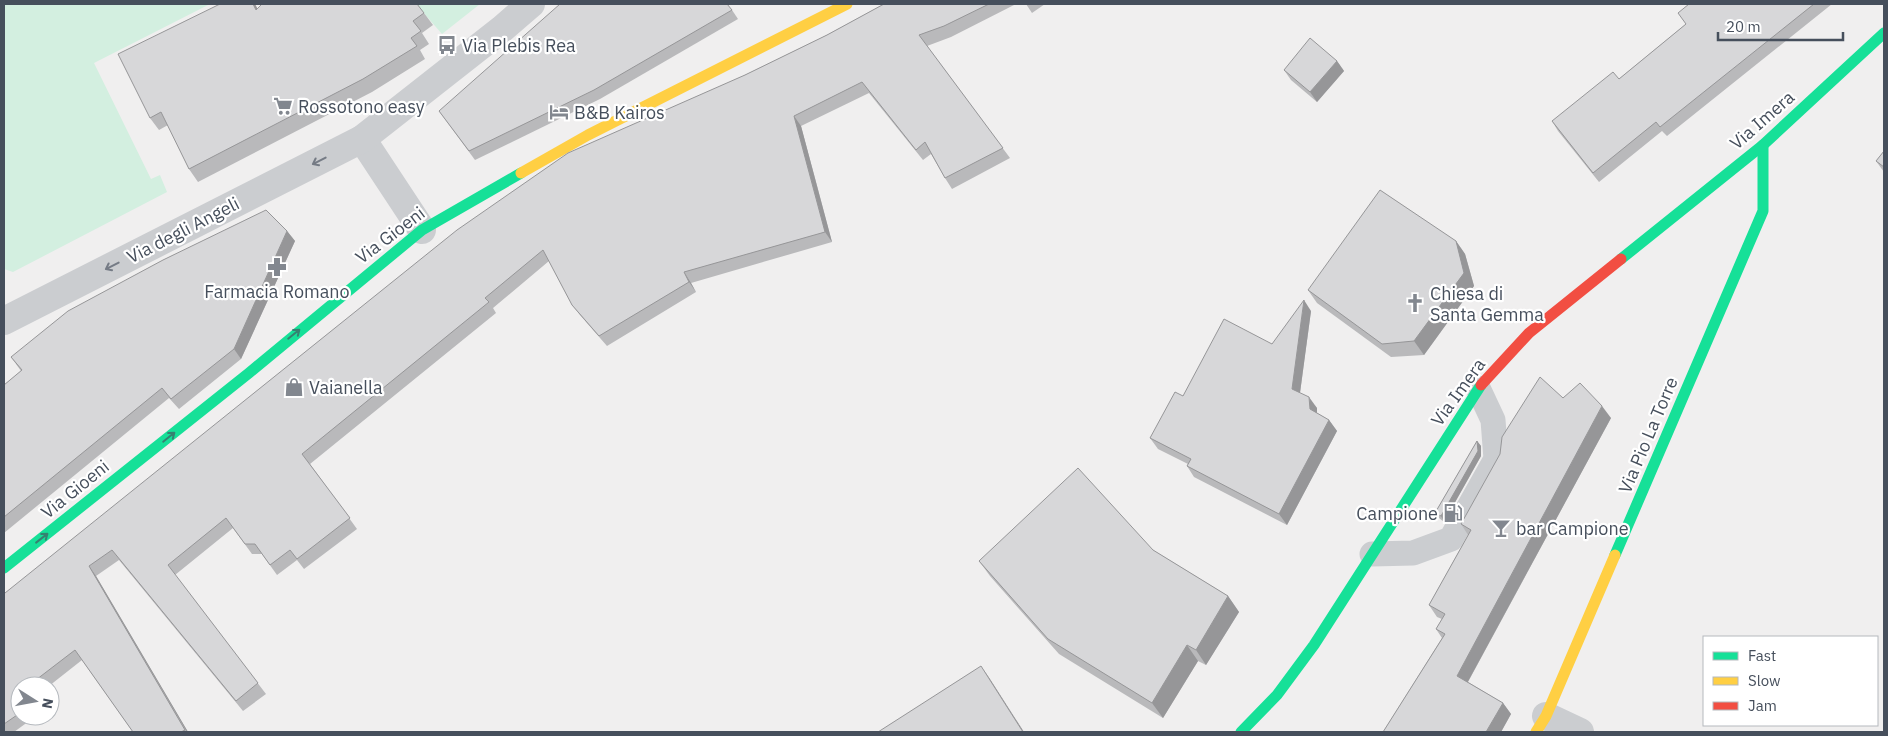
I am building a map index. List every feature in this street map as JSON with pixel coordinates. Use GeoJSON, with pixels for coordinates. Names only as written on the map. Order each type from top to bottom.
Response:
{"type":"FeatureCollection","features":[{"type":"Feature","properties":{"kind":"street"},"geometry":{"type":"LineString","coordinates":[[422,230],[362,139],[531,4]]}},
{"type":"Feature","properties":{"kind":"street","name":"Via Gioeni"},"geometry":{"type":"LineString","coordinates":[[4,568],[242,378],[422,230],[588,136],[847,4]]}},
{"type":"Feature","properties":{"kind":"street","name":"Via Imera"},"geometry":{"type":"LineString","coordinates":[[1241,732],[1276,695],[1314,645],[1478,388],[1528,333],[1763,144],[1884,33]]}},
{"type":"Feature","properties":{"kind":"street","name":"Via degli Angeli"},"geometry":{"type":"LineString","coordinates":[[4,321],[362,139]]}},
{"type":"Feature","properties":{"kind":"street","name":"Via Pio La Torre"},"geometry":{"type":"LineString","coordinates":[[1541,724],[1763,211],[1763,144]]}},
{"type":"Feature","properties":{"kind":"street"},"geometry":{"type":"LineString","coordinates":[[1541,724],[1580,732]]}},
{"type":"Feature","properties":{"kind":"lane"},"geometry":{"type":"LineString","coordinates":[[1372,554],[1413,553],[1451,539],[1496,459],[1493,420],[1478,388]]}},
{"type":"Feature","properties":{"kind":"green space"},"geometry":{"type":"Polygon","coordinates":[[[4,4],[210,4],[94,63],[151,179],[160,175],[167,192],[13,272],[4,269],[4,4]]]}},
{"type":"Feature","properties":{"kind":"green space"},"geometry":{"type":"Polygon","coordinates":[[[416,4],[480,4],[442,34],[416,4]]]}},
{"type":"Feature","properties":{"kind":"building"},"geometry":{"type":"Polygon","coordinates":[[[220,4],[253,4],[256,10],[262,4],[417,4],[424,13],[413,21],[421,31],[411,38],[417,46],[363,79],[189,169],[161,112],[150,118],[118,54],[220,4]]]}},
{"type":"Feature","properties":{"kind":"building"},"geometry":{"type":"Polygon","coordinates":[[[560,4],[727,4],[732,10],[594,90],[469,151],[439,111],[560,4]]]}},
{"type":"Feature","properties":{"kind":"building"},"geometry":{"type":"Polygon","coordinates":[[[884,4],[989,4],[944,26],[919,35],[1003,148],[945,178],[925,142],[916,150],[862,82],[794,116],[825,232],[684,272],[689,282],[599,336],[572,305],[543,250],[485,298],[489,302],[302,454],[350,518],[297,559],[290,550],[270,565],[255,544],[245,544],[226,518],[168,565],[258,683],[236,701],[112,550],[89,566],[185,730],[181,732],[133,732],[75,650],[41,676],[10,676],[10,720],[4,724],[4,592],[457,230],[568,153],[745,75],[827,35],[884,4]]]}},
{"type":"Feature","properties":{"kind":"building"},"geometry":{"type":"Polygon","coordinates":[[[1689,4],[1814,4],[1660,127],[1656,122],[1593,173],[1552,121],[1613,72],[1619,79],[1686,24],[1678,13],[1689,4]]]}},
{"type":"Feature","properties":{"kind":"building"},"geometry":{"type":"Polygon","coordinates":[[[1310,38],[1337,61],[1310,92],[1284,70],[1310,38]]]}},
{"type":"Feature","properties":{"kind":"building"},"geometry":{"type":"Polygon","coordinates":[[[1884,151],[1884,167],[1876,161],[1884,151]]]}},
{"type":"Feature","properties":{"kind":"building"},"geometry":{"type":"Polygon","coordinates":[[[1380,190],[1456,241],[1464,273],[1414,341],[1382,344],[1308,290],[1380,190]]]}},
{"type":"Feature","properties":{"kind":"building"},"geometry":{"type":"Polygon","coordinates":[[[266,210],[287,231],[234,349],[171,399],[162,388],[4,517],[4,385],[22,370],[11,357],[68,311],[163,260],[266,210]]]}},
{"type":"Feature","properties":{"kind":"building"},"geometry":{"type":"Polygon","coordinates":[[[1304,300],[1292,389],[1309,397],[1310,409],[1329,420],[1279,514],[1187,466],[1191,459],[1150,438],[1175,392],[1183,396],[1224,319],[1272,344],[1304,300]]]}},
{"type":"Feature","properties":{"kind":"building"},"geometry":{"type":"Polygon","coordinates":[[[1540,377],[1563,398],[1580,383],[1602,406],[1457,676],[1503,703],[1486,732],[1383,732],[1445,634],[1436,629],[1445,614],[1429,605],[1471,530],[1461,524],[1500,454],[1502,437],[1540,377]]]}},
{"type":"Feature","properties":{"kind":"building"},"geometry":{"type":"Polygon","coordinates":[[[1477,441],[1478,451],[1441,516],[1435,513],[1477,441]]]}},
{"type":"Feature","properties":{"kind":"building"},"geometry":{"type":"Polygon","coordinates":[[[1078,468],[1153,550],[1228,596],[1196,650],[1187,645],[1152,703],[1048,639],[979,561],[1078,468]]]}},
{"type":"Feature","properties":{"kind":"building"},"geometry":{"type":"Polygon","coordinates":[[[981,666],[1023,732],[878,732],[981,666]]]}},
{"type":"Feature","properties":{"kind":"traffic: fast"},"geometry":{"type":"LineString","coordinates":[[1621,259],[1763,145],[1884,33]]}},
{"type":"Feature","properties":{"kind":"traffic: fast"},"geometry":{"type":"LineString","coordinates":[[1615,555],[1763,211],[1763,145]]}},
{"type":"Feature","properties":{"kind":"traffic: fast"},"geometry":{"type":"LineString","coordinates":[[4,568],[249,373],[422,230],[521,173]]}},
{"type":"Feature","properties":{"kind":"traffic: fast"},"geometry":{"type":"LineString","coordinates":[[1241,732],[1277,695],[1314,645],[1481,385]]}},
{"type":"Feature","properties":{"kind":"traffic: slow"},"geometry":{"type":"LineString","coordinates":[[521,173],[588,135],[847,4]]}},
{"type":"Feature","properties":{"kind":"traffic: slow"},"geometry":{"type":"LineString","coordinates":[[1536,732],[1546,716],[1615,555]]}},
{"type":"Feature","properties":{"kind":"traffic: jam"},"geometry":{"type":"LineString","coordinates":[[1481,385],[1529,333],[1621,259]]}},
{"type":"Feature","properties":{"kind":"place","name":"Via Plebis Rea"},"geometry":{"type":"Point","coordinates":[447,45]}},
{"type":"Feature","properties":{"kind":"place","name":"Rossotono easy"},"geometry":{"type":"Point","coordinates":[283,106]}},
{"type":"Feature","properties":{"kind":"place","name":"B&B Kairos"},"geometry":{"type":"Point","coordinates":[559,112]}},
{"type":"Feature","properties":{"kind":"place","name":"Farmacia Romano"},"geometry":{"type":"Point","coordinates":[277,267]}},
{"type":"Feature","properties":{"kind":"place","name":"Chiesa di Santa Gemma"},"geometry":{"type":"Point","coordinates":[1415,303]}},
{"type":"Feature","properties":{"kind":"place","name":"Vaianella"},"geometry":{"type":"Point","coordinates":[294,387]}},
{"type":"Feature","properties":{"kind":"place","name":"Campione"},"geometry":{"type":"Point","coordinates":[1453,513]}},
{"type":"Feature","properties":{"kind":"place","name":"bar Campione"},"geometry":{"type":"Point","coordinates":[1501,528]}}]}
